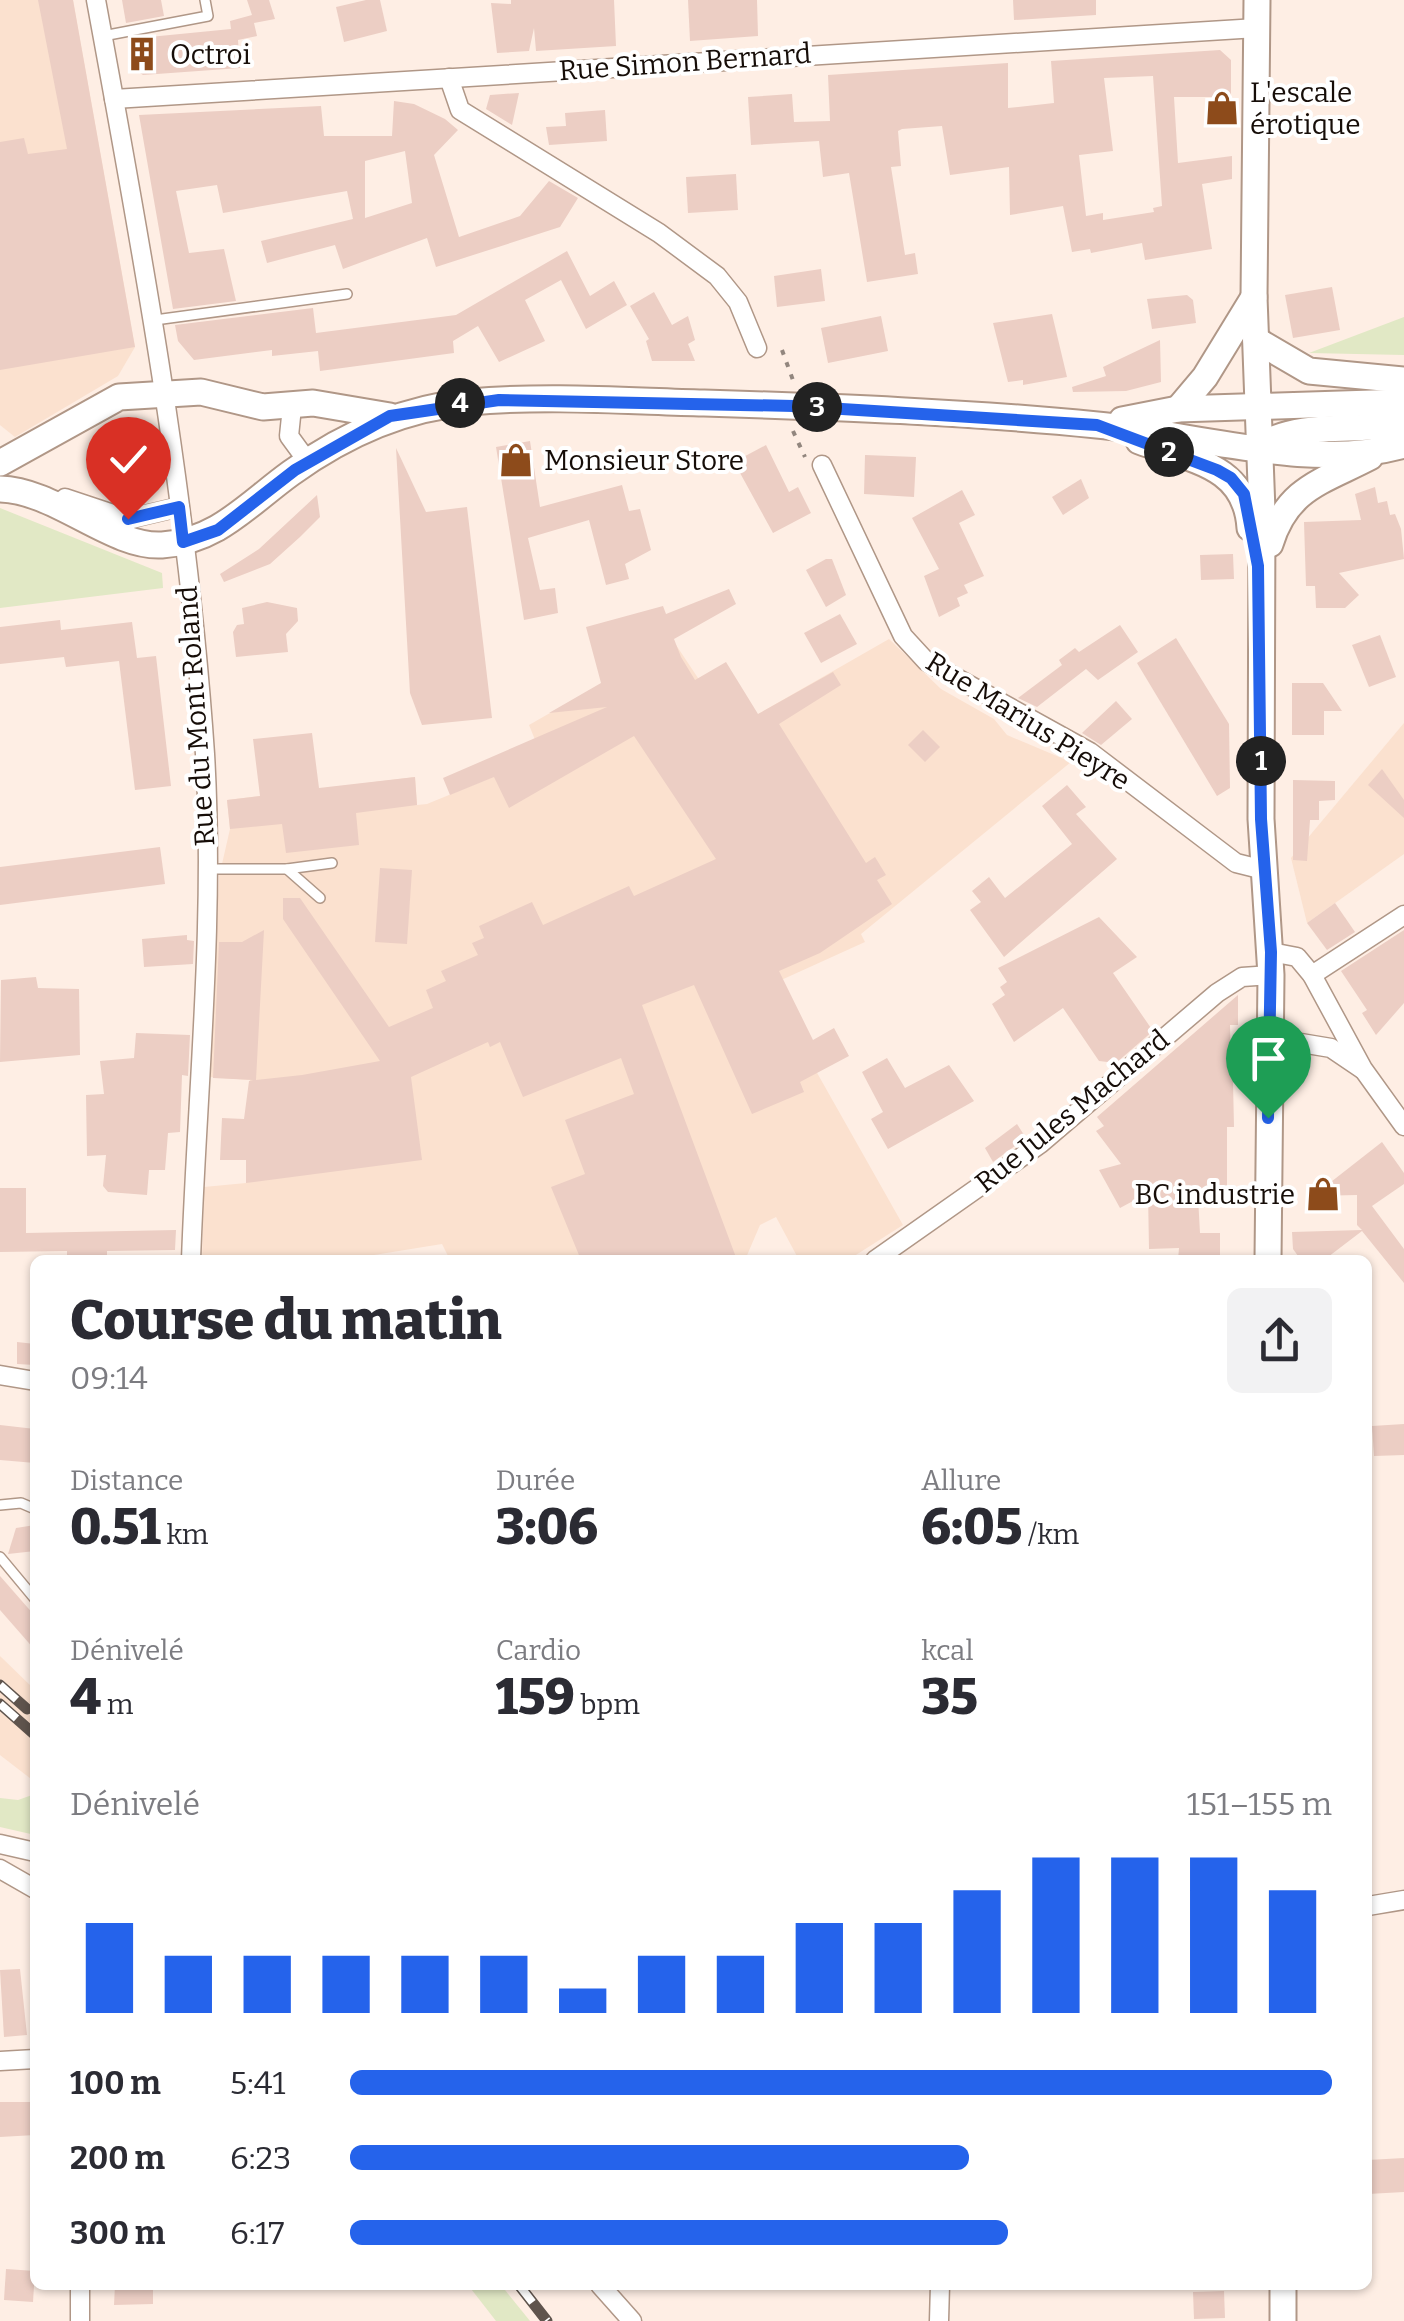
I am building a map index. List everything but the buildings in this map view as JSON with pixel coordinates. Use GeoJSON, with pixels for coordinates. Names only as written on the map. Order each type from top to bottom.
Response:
{"type":"FeatureCollection","features":[{"type":"Feature","properties":{"kind":"main road"},"geometry":{"type":"LineString","coordinates":[[1257,0],[1254,297],[1260,446],[1258,566],[1264,870],[1271,964],[1268,1255]]}},
{"type":"Feature","properties":{"kind":"main road"},"geometry":{"type":"LineString","coordinates":[[1178,409],[1204,377],[1254,297]]}},
{"type":"Feature","properties":{"kind":"main road"},"geometry":{"type":"LineString","coordinates":[[1256,340],[1309,371],[1404,380]]}},
{"type":"Feature","properties":{"kind":"main road"},"geometry":{"type":"LineString","coordinates":[[0,462],[104,403],[165,393],[201,392],[263,407],[313,403],[390,416]]}},
{"type":"Feature","properties":{"kind":"main road"},"geometry":{"type":"LineString","coordinates":[[0,489],[38,494],[55,506],[147,545],[183,542],[202,538],[234,520],[308,462],[390,416],[466,402],[550,398],[794,406],[1097,425],[1311,454],[1378,453]]}},
{"type":"Feature","properties":{"kind":"main road"},"geometry":{"type":"LineString","coordinates":[[1097,425],[1178,409],[1404,402]]}},
{"type":"Feature","properties":{"kind":"main road"},"geometry":{"type":"LineString","coordinates":[[1260,446],[1278,435],[1360,431],[1404,423]]}},
{"type":"Feature","properties":{"kind":"main road"},"geometry":{"type":"LineString","coordinates":[[1097,425],[1231,478],[1248,507],[1251,545],[1258,566]]}},
{"type":"Feature","properties":{"kind":"main road"},"geometry":{"type":"LineString","coordinates":[[1258,566],[1279,515],[1298,495],[1378,453],[1404,445]]}},
{"type":"Feature","properties":{"kind":"main road"},"geometry":{"type":"LineString","coordinates":[[1283,2290],[1284,2321]]}},
{"type":"Feature","properties":{"kind":"street","name":"Rue du Mont Roland"},"geometry":{"type":"LineString","coordinates":[[96,0],[155,320],[205,757],[206,868],[191,1255]]}},
{"type":"Feature","properties":{"kind":"street","name":"Rue Simon Bernard"},"geometry":{"type":"LineString","coordinates":[[114,99],[1257,28]]}},
{"type":"Feature","properties":{"kind":"street"},"geometry":{"type":"LineString","coordinates":[[448,78],[460,110],[659,233],[717,276],[738,302],[757,348]]}},
{"type":"Feature","properties":{"kind":"street"},"geometry":{"type":"LineString","coordinates":[[334,406],[340,426],[339,445]]}},
{"type":"Feature","properties":{"kind":"street"},"geometry":{"type":"LineString","coordinates":[[292,407],[289,436],[308,462]]}},
{"type":"Feature","properties":{"kind":"street","name":"Rue Marius Pieyre"},"geometry":{"type":"LineString","coordinates":[[822,465],[903,636],[926,660],[947,676],[1064,736],[1236,863],[1264,870]]}},
{"type":"Feature","properties":{"kind":"street"},"geometry":{"type":"LineString","coordinates":[[38,494],[56,494],[128,519],[179,507]]}},
{"type":"Feature","properties":{"kind":"street"},"geometry":{"type":"LineString","coordinates":[[1312,975],[1404,914]]}},
{"type":"Feature","properties":{"kind":"street"},"geometry":{"type":"LineString","coordinates":[[1271,964],[1297,957],[1312,975],[1363,1069],[1404,1126]]}},
{"type":"Feature","properties":{"kind":"street","name":"Rue Jules Machard"},"geometry":{"type":"LineString","coordinates":[[883,1255],[1040,1144],[1216,993],[1271,964]]}},
{"type":"Feature","properties":{"kind":"street"},"geometry":{"type":"LineString","coordinates":[[1271,1038],[1331,1048],[1363,1069]]}},
{"type":"Feature","properties":{"kind":"street"},"geometry":{"type":"LineString","coordinates":[[0,1374],[30,1379]]}},
{"type":"Feature","properties":{"kind":"street"},"geometry":{"type":"LineString","coordinates":[[0,1844],[30,1851]]}},
{"type":"Feature","properties":{"kind":"street"},"geometry":{"type":"LineString","coordinates":[[0,1868],[30,1886]]}},
{"type":"Feature","properties":{"kind":"street"},"geometry":{"type":"LineString","coordinates":[[1372,1905],[1404,1900]]}},
{"type":"Feature","properties":{"kind":"street"},"geometry":{"type":"LineString","coordinates":[[0,2060],[30,2059]]}},
{"type":"Feature","properties":{"kind":"street"},"geometry":{"type":"LineString","coordinates":[[80,2290],[80,2321]]}},
{"type":"Feature","properties":{"kind":"street"},"geometry":{"type":"LineString","coordinates":[[604,2290],[632,2321]]}},
{"type":"Feature","properties":{"kind":"street"},"geometry":{"type":"LineString","coordinates":[[939,2321],[940,2290]]}},
{"type":"Feature","properties":{"kind":"lane"},"geometry":{"type":"LineString","coordinates":[[103,36],[208,16],[205,0]]}},
{"type":"Feature","properties":{"kind":"lane"},"geometry":{"type":"LineString","coordinates":[[155,320],[348,294]]}},
{"type":"Feature","properties":{"kind":"lane"},"geometry":{"type":"LineString","coordinates":[[206,868],[287,869],[332,862]]}},
{"type":"Feature","properties":{"kind":"lane"},"geometry":{"type":"LineString","coordinates":[[287,869],[320,898]]}},
{"type":"Feature","properties":{"kind":"lane"},"geometry":{"type":"LineString","coordinates":[[0,1505],[30,1506]]}},
{"type":"Feature","properties":{"kind":"lane"},"geometry":{"type":"LineString","coordinates":[[0,1557],[30,1593]]}},
{"type":"Feature","properties":{"kind":"path"},"geometry":{"type":"LineString","coordinates":[[782,350],[795,389]]}},
{"type":"Feature","properties":{"kind":"path"},"geometry":{"type":"LineString","coordinates":[[794,426],[800,456],[822,465]]}},
{"type":"Feature","properties":{"kind":"shaded area"},"geometry":{"type":"Polygon","coordinates":[[[0,0],[73,0],[135,347],[118,376],[15,437],[0,425],[0,0]]]}},
{"type":"Feature","properties":{"kind":"shaded area"},"geometry":{"type":"Polygon","coordinates":[[[889,639],[941,689],[994,719],[1007,735],[1071,762],[861,934],[865,942],[768,986],[903,1225],[856,1255],[796,1255],[776,1217],[760,1225],[747,1255],[448,1255],[442,1244],[374,1255],[202,1255],[204,1187],[246,1183],[250,1080],[209,1077],[219,877],[230,829],[227,800],[415,777],[417,805],[427,804],[542,757],[529,725],[674,642],[732,729],[889,639]]]}},
{"type":"Feature","properties":{"kind":"shaded area"},"geometry":{"type":"Polygon","coordinates":[[[1404,723],[1404,854],[1307,923],[1291,858],[1404,723]]]}},
{"type":"Feature","properties":{"kind":"shaded area"},"geometry":{"type":"Polygon","coordinates":[[[0,1656],[30,1685],[30,1778],[0,1755],[0,1656]]]}},
{"type":"Feature","properties":{"kind":"green space"},"geometry":{"type":"Polygon","coordinates":[[[1404,317],[1404,355],[1309,353],[1404,317]]]}},
{"type":"Feature","properties":{"kind":"green space"},"geometry":{"type":"Polygon","coordinates":[[[0,508],[162,573],[163,588],[0,608],[0,508]]]}},
{"type":"Feature","properties":{"kind":"green space"},"geometry":{"type":"Polygon","coordinates":[[[30,1796],[30,1834],[0,1827],[0,1798],[18,1800],[30,1796]]]}},
{"type":"Feature","properties":{"kind":"green space"},"geometry":{"type":"Polygon","coordinates":[[[472,2290],[505,2290],[530,2321],[496,2321],[472,2290]]]}},
{"type":"Feature","properties":{"kind":"railway"},"geometry":{"type":"LineString","coordinates":[[0,1685],[27,1709]]}},
{"type":"Feature","properties":{"kind":"railway"},"geometry":{"type":"LineString","coordinates":[[0,1704],[30,1731]]}},
{"type":"Feature","properties":{"kind":"railway"},"geometry":{"type":"LineString","coordinates":[[523,2290],[547,2321]]}},
{"type":"Feature","properties":{"kind":"place","name":"Octroi"},"geometry":{"type":"Point","coordinates":[142,54]}},
{"type":"Feature","properties":{"kind":"place","name":"L'escale érotique"},"geometry":{"type":"Point","coordinates":[1222,108]}},
{"type":"Feature","properties":{"kind":"place","name":"Monsieur Store"},"geometry":{"type":"Point","coordinates":[516,460]}},
{"type":"Feature","properties":{"kind":"place","name":"BC industrie"},"geometry":{"type":"Point","coordinates":[1323,1194]}},
{"type":"Feature","properties":{"kind":"route"},"geometry":{"type":"LineString","coordinates":[[128,519],[179,507],[183,542],[202,538],[234,520],[295,470],[390,416],[499,400],[550,398],[794,406],[1097,425],[1217,470],[1231,478],[1244,494],[1258,566],[1261,819],[1271,952],[1268,1118]]}}]}
